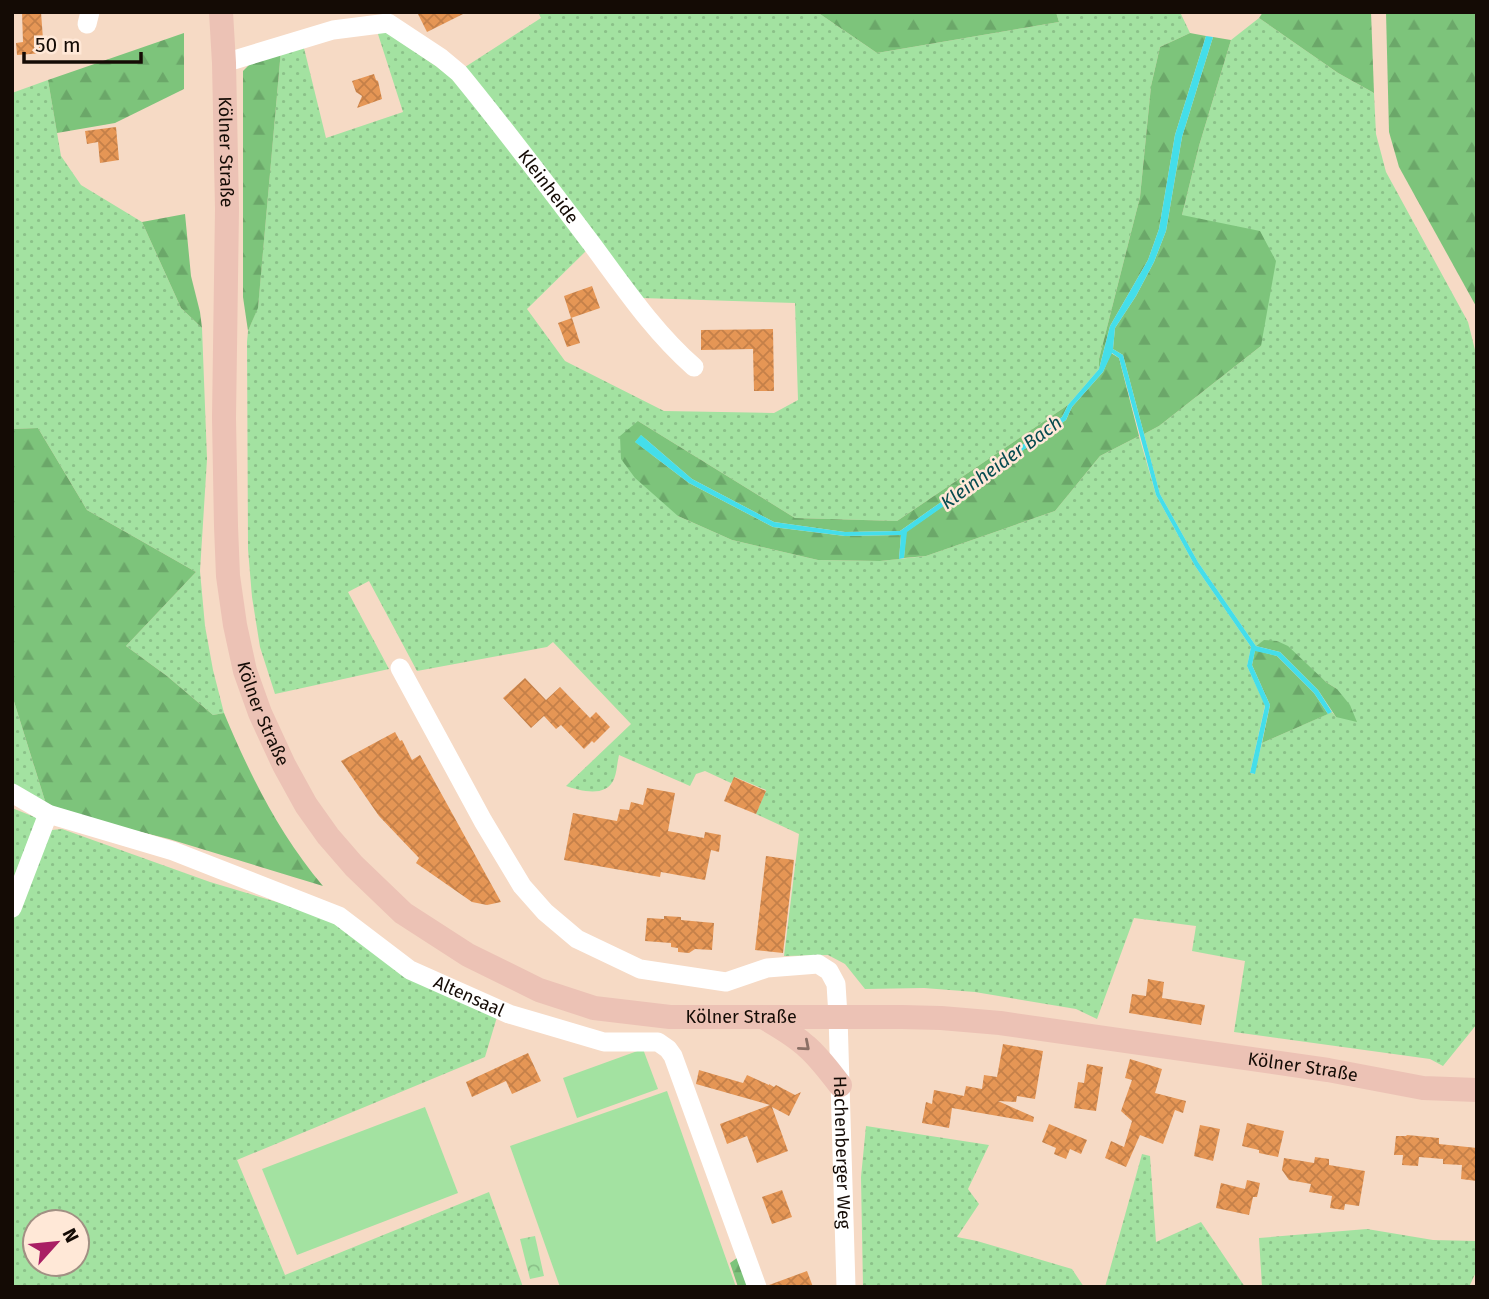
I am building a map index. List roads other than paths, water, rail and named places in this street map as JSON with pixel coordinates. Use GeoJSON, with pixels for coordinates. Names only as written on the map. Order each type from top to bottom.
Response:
{"type":"FeatureCollection","features":[{"type":"Feature","properties":{"kind":"main road","name":"Kölner Straße"},"geometry":{"type":"LineString","coordinates":[[221,12],[227,209],[225,418],[228,576],[235,625],[245,671],[260,713],[306,805],[354,866],[403,913],[468,955],[539,990],[594,1008],[670,1017],[838,1016],[941,1018],[1000,1023],[1328,1070],[1423,1088],[1477,1090]]}},
{"type":"Feature","properties":{"kind":"main road"},"geometry":{"type":"LineString","coordinates":[[762,1017],[806,1045],[840,1084]]}},
{"type":"Feature","properties":{"kind":"street","name":"Kleinheide"},"geometry":{"type":"LineString","coordinates":[[224,63],[333,30],[386,18],[459,73],[637,306],[673,349],[694,367]]}},
{"type":"Feature","properties":{"kind":"street","name":"Kölner Straße"},"geometry":{"type":"LineString","coordinates":[[400,668],[483,821],[522,886],[545,912],[577,939],[640,969],[726,982],[767,968],[818,964],[829,971],[836,984],[838,1016]]}},
{"type":"Feature","properties":{"kind":"street","name":"Altensaal"},"geometry":{"type":"LineString","coordinates":[[12,793],[48,814],[173,851],[339,916],[410,970],[509,1014],[604,1042],[658,1042],[673,1056],[757,1287]]}},
{"type":"Feature","properties":{"kind":"street"},"geometry":{"type":"LineString","coordinates":[[12,908],[48,814]]}},
{"type":"Feature","properties":{"kind":"street","name":"Hachenberger Weg"},"geometry":{"type":"LineString","coordinates":[[838,1016],[846,1287]]}},
{"type":"Feature","properties":{"kind":"water","name":"Kleinheider Bach"},"geometry":{"type":"Polygon","coordinates":[[[1206,36],[1213,37],[1182,137],[1166,231],[1154,262],[1115,328],[1113,349],[1123,355],[1160,494],[1198,562],[1256,646],[1280,652],[1318,690],[1332,712],[1328,714],[1314,693],[1277,656],[1255,651],[1252,665],[1270,705],[1255,774],[1250,773],[1265,706],[1247,666],[1251,647],[1195,566],[1156,495],[1119,358],[1112,353],[1103,372],[1072,407],[1066,420],[907,532],[904,558],[899,559],[901,535],[845,536],[773,527],[689,483],[635,442],[641,435],[692,479],[774,522],[845,532],[900,531],[1062,417],[1068,405],[1099,369],[1110,326],[1148,260],[1159,229],[1175,135],[1206,36]]]}}]}
